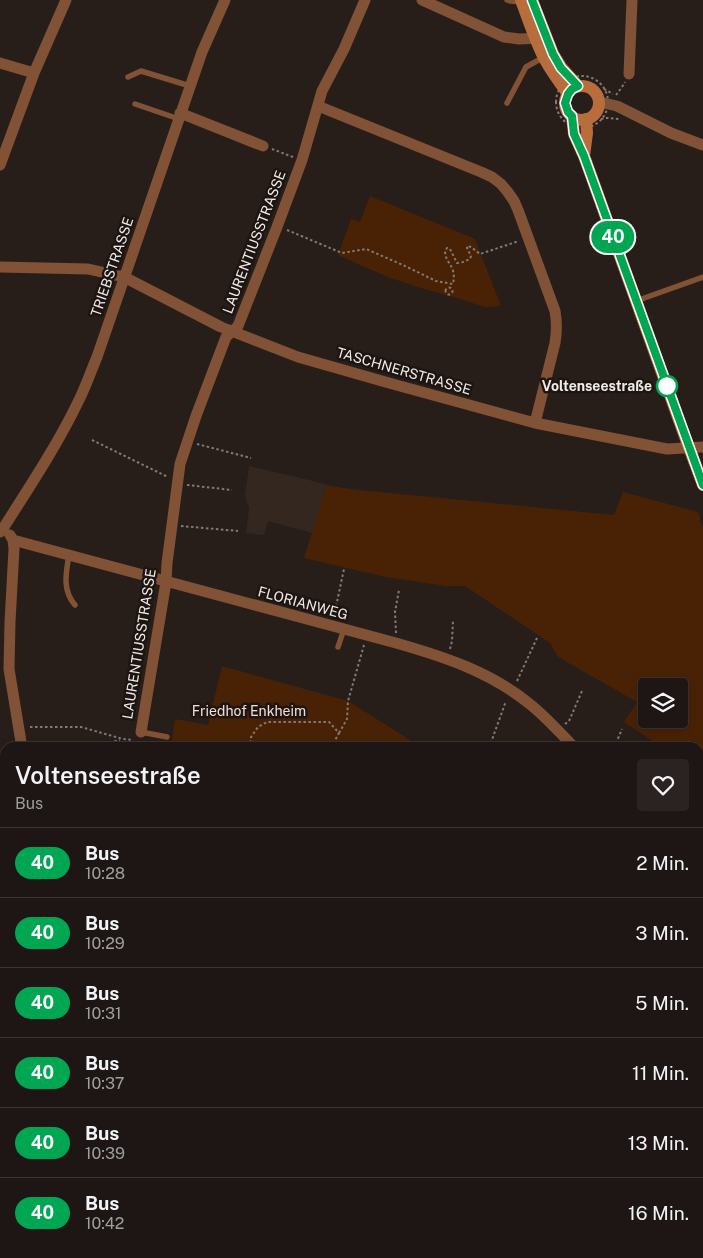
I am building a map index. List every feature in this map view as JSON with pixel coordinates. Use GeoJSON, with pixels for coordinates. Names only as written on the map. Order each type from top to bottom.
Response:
{"type":"FeatureCollection","features":[{"type":"Feature","properties":{"kind":"main road"},"geometry":{"type":"LineString","coordinates":[[525,0],[541,38],[544,57],[568,94]]}},
{"type":"Feature","properties":{"kind":"main road"},"geometry":{"type":"LineString","coordinates":[[541,38],[561,68],[592,89],[598,97],[599,107],[594,114],[581,120],[568,112],[565,103],[568,94],[580,81]]}},
{"type":"Feature","properties":{"kind":"main road"},"geometry":{"type":"LineString","coordinates":[[572,116],[574,134],[584,156],[703,485]]}},
{"type":"Feature","properties":{"kind":"main road"},"geometry":{"type":"LineString","coordinates":[[584,156],[587,132],[586,119]]}},
{"type":"Feature","properties":{"kind":"street"},"geometry":{"type":"LineString","coordinates":[[0,165],[34,73],[66,0]]}},
{"type":"Feature","properties":{"kind":"street","name":"TRIEBSTRASSE"},"geometry":{"type":"LineString","coordinates":[[2,530],[39,471],[80,398],[97,357],[202,52],[225,0]]}},
{"type":"Feature","properties":{"kind":"street","name":"LAURENTIUSSTRASSE"},"geometry":{"type":"LineString","coordinates":[[141,732],[166,582],[180,464],[226,338],[238,326],[278,227],[302,160],[322,91],[344,49],[366,0]]}},
{"type":"Feature","properties":{"kind":"street"},"geometry":{"type":"LineString","coordinates":[[422,0],[504,37],[512,39],[541,38]]}},
{"type":"Feature","properties":{"kind":"street"},"geometry":{"type":"LineString","coordinates":[[629,74],[632,0]]}},
{"type":"Feature","properties":{"kind":"street"},"geometry":{"type":"LineString","coordinates":[[0,63],[34,73]]}},
{"type":"Feature","properties":{"kind":"street"},"geometry":{"type":"LineString","coordinates":[[599,102],[617,106],[671,133],[703,145]]}},
{"type":"Feature","properties":{"kind":"street"},"geometry":{"type":"LineString","coordinates":[[318,106],[472,168],[492,178],[507,191],[514,201],[557,323],[556,338],[535,423]]}},
{"type":"Feature","properties":{"kind":"street"},"geometry":{"type":"LineString","coordinates":[[180,116],[263,146]]}},
{"type":"Feature","properties":{"kind":"street","name":"TASCHNERSTRASSE"},"geometry":{"type":"LineString","coordinates":[[0,267],[88,269],[124,277],[221,327],[298,356],[389,384],[535,423],[667,449],[689,448]]}},
{"type":"Feature","properties":{"kind":"street"},"geometry":{"type":"LineString","coordinates":[[689,448],[703,447]]}},
{"type":"Feature","properties":{"kind":"street"},"geometry":{"type":"LineString","coordinates":[[2,530],[13,540],[14,549],[9,669],[6,688],[21,742]]}},
{"type":"Feature","properties":{"kind":"street","name":"FLORIANWEG"},"geometry":{"type":"LineString","coordinates":[[13,540],[448,658],[493,679],[511,690],[541,714],[569,742]]}},
{"type":"Feature","properties":{"kind":"lane"},"geometry":{"type":"LineString","coordinates":[[507,0],[525,0]]}},
{"type":"Feature","properties":{"kind":"lane"},"geometry":{"type":"LineString","coordinates":[[506,103],[526,67],[544,57]]}},
{"type":"Feature","properties":{"kind":"lane"},"geometry":{"type":"LineString","coordinates":[[128,77],[143,71],[190,86]]}},
{"type":"Feature","properties":{"kind":"lane"},"geometry":{"type":"LineString","coordinates":[[135,104],[180,116]]}},
{"type":"Feature","properties":{"kind":"lane"},"geometry":{"type":"LineString","coordinates":[[636,301],[703,277]]}},
{"type":"Feature","properties":{"kind":"lane"},"geometry":{"type":"LineString","coordinates":[[69,555],[66,591],[75,605]]}},
{"type":"Feature","properties":{"kind":"lane"},"geometry":{"type":"LineString","coordinates":[[338,628],[338,647]]}},
{"type":"Feature","properties":{"kind":"lane"},"geometry":{"type":"LineString","coordinates":[[141,732],[167,737]]}},
{"type":"Feature","properties":{"kind":"path"},"geometry":{"type":"LineString","coordinates":[[580,81],[591,78],[598,81],[604,89]]}},
{"type":"Feature","properties":{"kind":"path"},"geometry":{"type":"LineString","coordinates":[[263,146],[302,160]]}},
{"type":"Feature","properties":{"kind":"path"},"geometry":{"type":"LineString","coordinates":[[278,227],[342,253],[366,249],[436,281],[453,284]]}},
{"type":"Feature","properties":{"kind":"path"},"geometry":{"type":"LineString","coordinates":[[451,288],[454,278],[453,268],[445,256],[447,248],[450,249],[456,262],[463,262],[470,259],[471,256],[467,246],[470,246],[480,254],[528,238]]}},
{"type":"Feature","properties":{"kind":"path"},"geometry":{"type":"LineString","coordinates":[[92,440],[177,483],[232,490]]}},
{"type":"Feature","properties":{"kind":"path"},"geometry":{"type":"LineString","coordinates":[[187,442],[251,458]]}},
{"type":"Feature","properties":{"kind":"path"},"geometry":{"type":"LineString","coordinates":[[172,525],[238,531]]}},
{"type":"Feature","properties":{"kind":"path"},"geometry":{"type":"LineString","coordinates":[[338,628],[344,569]]}},
{"type":"Feature","properties":{"kind":"path"},"geometry":{"type":"LineString","coordinates":[[396,643],[395,612],[399,590]]}},
{"type":"Feature","properties":{"kind":"path"},"geometry":{"type":"LineString","coordinates":[[448,658],[452,641],[453,621]]}},
{"type":"Feature","properties":{"kind":"path"},"geometry":{"type":"LineString","coordinates":[[334,742],[347,720],[348,701],[366,636]]}},
{"type":"Feature","properties":{"kind":"path"},"geometry":{"type":"LineString","coordinates":[[491,742],[506,701],[537,638]]}},
{"type":"Feature","properties":{"kind":"path"},"geometry":{"type":"LineString","coordinates":[[558,732],[569,721],[582,691]]}},
{"type":"Feature","properties":{"kind":"path"},"geometry":{"type":"LineString","coordinates":[[251,742],[251,737],[258,727],[267,722],[329,722],[339,733]]}},
{"type":"Feature","properties":{"kind":"path"},"geometry":{"type":"LineString","coordinates":[[18,727],[81,726],[132,740]]}},
{"type":"Feature","properties":{"kind":"path"},"geometry":{"type":"LineString","coordinates":[[617,742],[622,729]]}},
{"type":"Feature","properties":{"kind":"path"},"geometry":{"type":"LineString","coordinates":[[111,742],[123,739]]}},
{"type":"Feature","properties":{"kind":"shaded area"},"geometry":{"type":"Polygon","coordinates":[[[249,466],[327,485],[312,533],[268,521],[264,535],[246,533],[249,508],[245,496],[249,466]]]}},
{"type":"Feature","properties":{"kind":"green space"},"geometry":{"type":"Polygon","coordinates":[[[370,196],[475,239],[501,306],[485,307],[421,288],[385,276],[338,255],[351,219],[360,222],[370,196]]]}},
{"type":"Feature","properties":{"kind":"green space"},"geometry":{"type":"Polygon","coordinates":[[[327,485],[369,491],[614,515],[623,492],[698,512],[703,528],[703,742],[654,742],[624,722],[637,702],[558,657],[550,643],[465,586],[446,586],[386,577],[304,558],[327,485]]]}},
{"type":"Feature","properties":{"kind":"green space","name":"Friedhof Enkheim"},"geometry":{"type":"Polygon","coordinates":[[[222,666],[348,701],[413,742],[172,742],[175,719],[208,725],[222,666]]]}},
{"type":"Feature","properties":{"kind":"bus line","name":"40"},"geometry":{"type":"LineString","coordinates":[[532,0],[553,54],[561,68],[578,86],[568,94],[565,103],[568,112],[572,116],[574,134],[584,156],[703,485]]}},
{"type":"Feature","properties":{"kind":"place","name":"Voltenseestraße"},"geometry":{"type":"Point","coordinates":[667,386]}}]}
